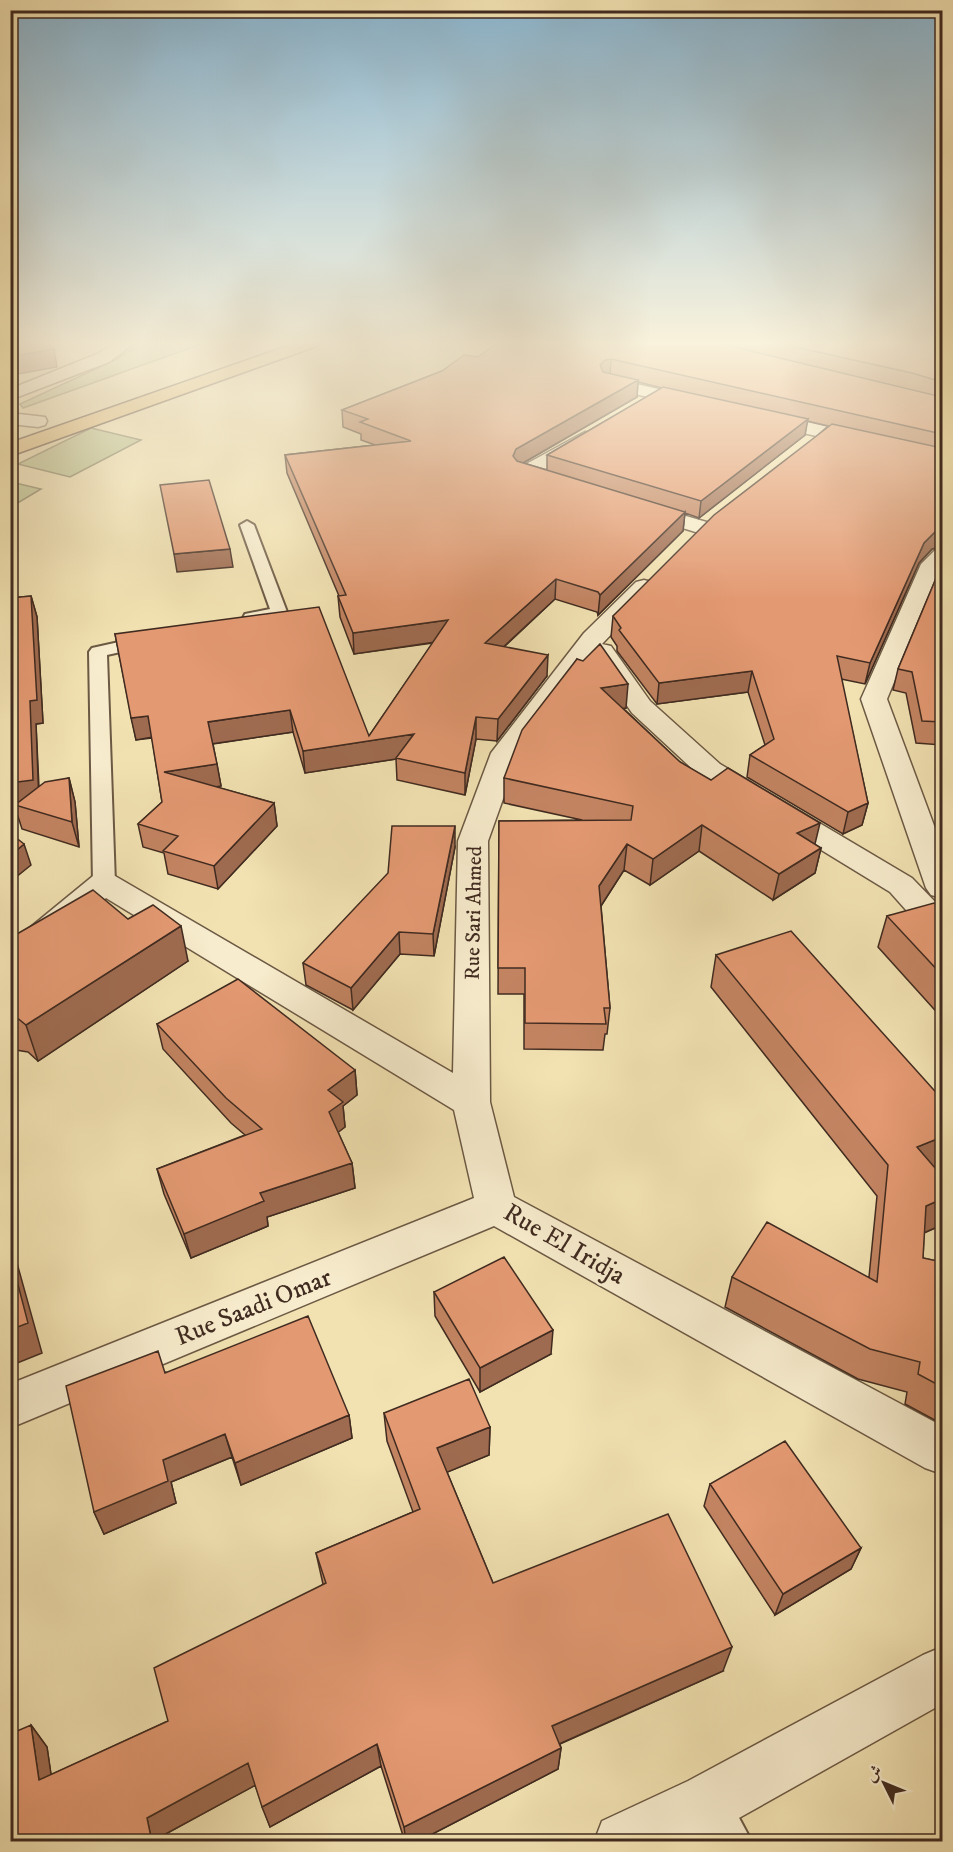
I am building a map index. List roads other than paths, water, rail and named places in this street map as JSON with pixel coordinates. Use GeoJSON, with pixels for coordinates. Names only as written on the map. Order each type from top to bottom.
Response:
{"type":"FeatureCollection","features":[{"type":"Feature","properties":{"kind":"highway"},"geometry":{"type":"LineString","coordinates":[[10,450],[68,429]]}},
{"type":"Feature","properties":{"kind":"street"},"geometry":{"type":"LineString","coordinates":[[814,429],[942,459]]}},
{"type":"Feature","properties":{"kind":"street"},"geometry":{"type":"LineString","coordinates":[[569,487],[524,473],[597,430]]}},
{"type":"Feature","properties":{"kind":"street"},"geometry":{"type":"LineString","coordinates":[[798,454],[825,432]]}},
{"type":"Feature","properties":{"kind":"street"},"geometry":{"type":"LineString","coordinates":[[624,504],[694,537],[726,511]]}},
{"type":"Feature","properties":{"kind":"street"},"geometry":{"type":"LineString","coordinates":[[942,556],[932,564],[874,699],[942,888]]}},
{"type":"Feature","properties":{"kind":"street","name":"Rue Sari Ahmed"},"geometry":{"type":"LineString","coordinates":[[471,1102],[473,841],[505,753],[593,638],[660,571]]}},
{"type":"Feature","properties":{"kind":"street"},"geometry":{"type":"LineString","coordinates":[[593,638],[641,707],[710,770],[901,885],[942,929]]}},
{"type":"Feature","properties":{"kind":"street"},"geometry":{"type":"LineString","coordinates":[[10,963],[104,883],[471,1102]]}},
{"type":"Feature","properties":{"kind":"street","name":"Rue El Iridja"},"geometry":{"type":"LineString","coordinates":[[471,1102],[496,1207],[942,1451]]}},
{"type":"Feature","properties":{"kind":"street","name":"Rue Saadi Omar"},"geometry":{"type":"LineString","coordinates":[[10,1406],[496,1207]]}},
{"type":"Feature","properties":{"kind":"street"},"geometry":{"type":"LineString","coordinates":[[623,1842],[721,1822],[942,1674]]}},
{"type":"Feature","properties":{"kind":"lane"},"geometry":{"type":"LineString","coordinates":[[234,622],[279,612],[247,525]]}},
{"type":"Feature","properties":{"kind":"lane"},"geometry":{"type":"LineString","coordinates":[[104,883],[98,652],[166,637]]}}]}
